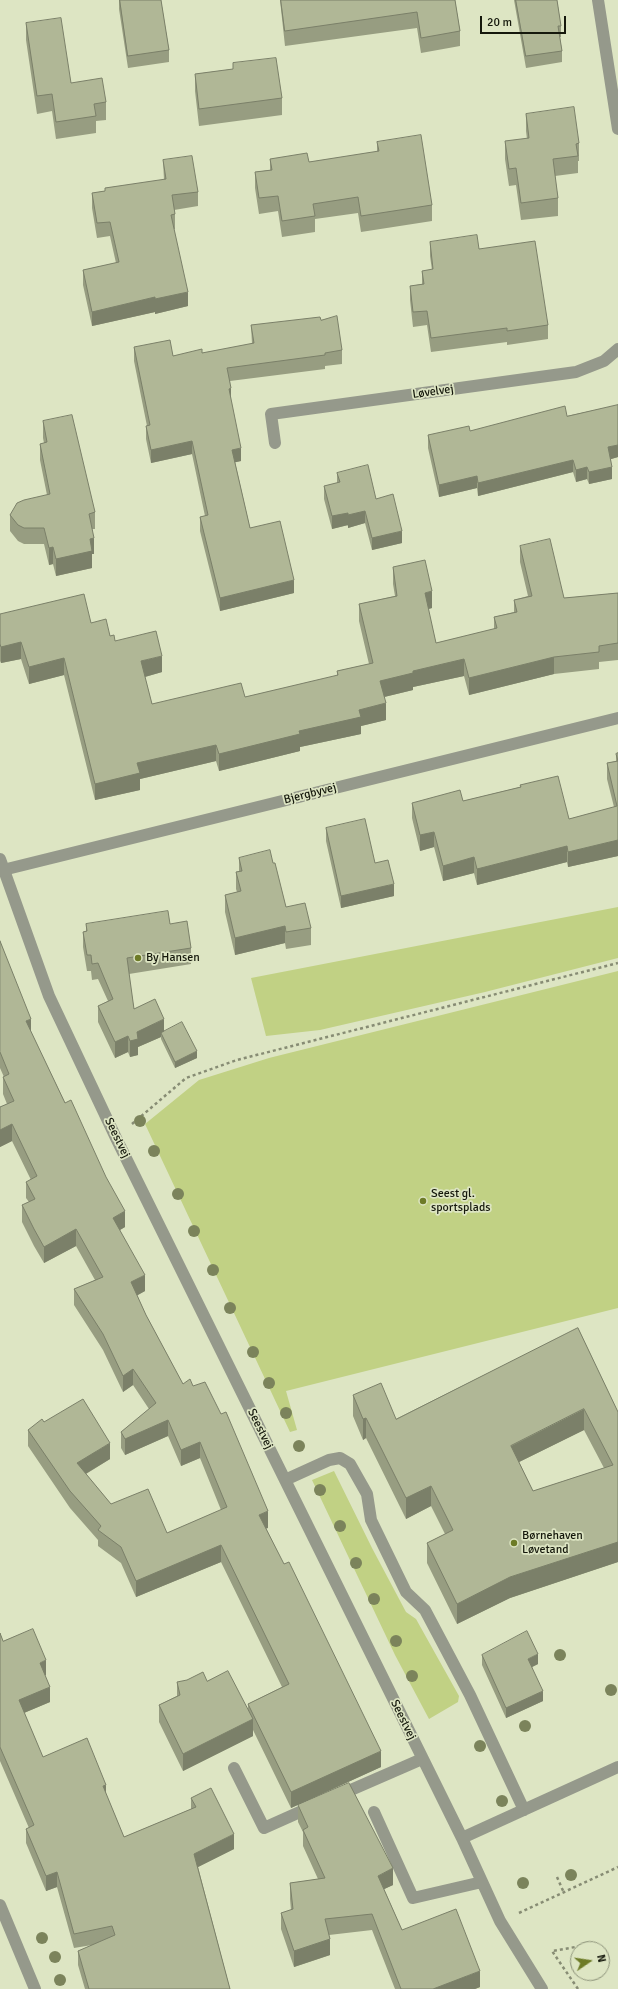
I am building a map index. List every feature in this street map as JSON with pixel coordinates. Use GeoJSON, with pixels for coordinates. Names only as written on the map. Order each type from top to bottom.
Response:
{"type":"FeatureCollection","features":[{"type":"Feature","properties":{"kind":"street"},"geometry":{"type":"LineString","coordinates":[[598,0],[618,129]]}},
{"type":"Feature","properties":{"kind":"street","name":"Løvelvej"},"geometry":{"type":"LineString","coordinates":[[275,443],[271,414],[576,372],[604,361],[618,349]]}},
{"type":"Feature","properties":{"kind":"street","name":"Bjergbyvej"},"geometry":{"type":"LineString","coordinates":[[1,865],[618,718]]}},
{"type":"Feature","properties":{"kind":"street","name":"Seestvej"},"geometry":{"type":"LineString","coordinates":[[1,865],[49,996],[116,1138],[462,1838],[500,1921],[542,1989]]}},
{"type":"Feature","properties":{"kind":"street"},"geometry":{"type":"LineString","coordinates":[[285,1480],[329,1460],[340,1458],[350,1464],[367,1494],[371,1520],[406,1592],[426,1610],[474,1703],[524,1810]]}},
{"type":"Feature","properties":{"kind":"street"},"geometry":{"type":"LineString","coordinates":[[234,1768],[264,1828],[422,1759]]}},
{"type":"Feature","properties":{"kind":"street"},"geometry":{"type":"LineString","coordinates":[[462,1838],[618,1767]]}},
{"type":"Feature","properties":{"kind":"street"},"geometry":{"type":"LineString","coordinates":[[374,1812],[413,1898],[482,1882]]}},
{"type":"Feature","properties":{"kind":"street"},"geometry":{"type":"LineString","coordinates":[[0,1906],[35,1989]]}},
{"type":"Feature","properties":{"kind":"path"},"geometry":{"type":"LineString","coordinates":[[116,1138],[186,1078],[237,1060],[618,963]]}},
{"type":"Feature","properties":{"kind":"path"},"geometry":{"type":"LineString","coordinates":[[500,1921],[618,1867]]}},
{"type":"Feature","properties":{"kind":"path"},"geometry":{"type":"LineString","coordinates":[[557,1877],[564,1893]]}},
{"type":"Feature","properties":{"kind":"path"},"geometry":{"type":"LineString","coordinates":[[545,1955],[552,1951],[570,1948]]}},
{"type":"Feature","properties":{"kind":"path"},"geometry":{"type":"LineString","coordinates":[[552,1951],[578,1989]]}},
{"type":"Feature","properties":{"kind":"green space"},"geometry":{"type":"Polygon","coordinates":[[[618,907],[618,958],[485,992],[320,1030],[266,1036],[251,978],[618,907]]]}},
{"type":"Feature","properties":{"kind":"green space","name":"Seest gl. sportsplads"},"geometry":{"type":"Polygon","coordinates":[[[618,971],[618,1308],[286,1391],[297,1430],[290,1432],[145,1124],[199,1080],[269,1058],[618,971]]]}},
{"type":"Feature","properties":{"kind":"green space"},"geometry":{"type":"Polygon","coordinates":[[[334,1471],[406,1612],[416,1619],[459,1696],[458,1702],[429,1719],[395,1655],[312,1480],[334,1471]]]}},
{"type":"Feature","properties":{"kind":"building"},"geometry":{"type":"Polygon","coordinates":[[[120,0],[161,0],[169,50],[128,56],[120,0]]]}},
{"type":"Feature","properties":{"kind":"building"},"geometry":{"type":"Polygon","coordinates":[[[281,0],[455,0],[460,31],[421,38],[417,12],[285,31],[281,0]]]}},
{"type":"Feature","properties":{"kind":"building"},"geometry":{"type":"Polygon","coordinates":[[[516,0],[557,0],[561,26],[558,26],[562,51],[526,56],[516,0]]]}},
{"type":"Feature","properties":{"kind":"building"},"geometry":{"type":"Polygon","coordinates":[[[61,18],[71,83],[102,78],[106,102],[94,104],[96,116],[56,122],[52,94],[37,96],[26,23],[61,18]]]}},
{"type":"Feature","properties":{"kind":"building"},"geometry":{"type":"Polygon","coordinates":[[[276,58],[282,98],[199,109],[195,74],[233,69],[233,63],[276,58]]]}},
{"type":"Feature","properties":{"kind":"building"},"geometry":{"type":"Polygon","coordinates":[[[574,107],[579,143],[576,144],[578,156],[553,159],[558,198],[521,203],[516,168],[509,169],[505,141],[529,138],[526,114],[574,107]]]}},
{"type":"Feature","properties":{"kind":"building"},"geometry":{"type":"Polygon","coordinates":[[[421,135],[432,205],[361,216],[358,197],[313,204],[315,216],[282,221],[278,196],[259,198],[255,172],[272,170],[270,159],[307,153],[309,162],[379,151],[377,142],[421,135]]]}},
{"type":"Feature","properties":{"kind":"building"},"geometry":{"type":"Polygon","coordinates":[[[192,156],[198,192],[172,195],[175,214],[171,215],[188,292],[155,299],[155,297],[92,312],[83,270],[119,262],[110,222],[97,223],[92,193],[105,191],[105,188],[166,179],[163,160],[192,156]]]}},
{"type":"Feature","properties":{"kind":"building"},"geometry":{"type":"Polygon","coordinates":[[[477,235],[479,249],[535,241],[548,325],[507,331],[507,328],[431,338],[427,311],[413,312],[410,286],[424,284],[422,271],[433,269],[430,242],[477,235]]]}},
{"type":"Feature","properties":{"kind":"building"},"geometry":{"type":"Polygon","coordinates":[[[337,316],[342,350],[325,353],[325,355],[227,368],[231,388],[229,389],[241,448],[232,450],[250,528],[280,521],[294,580],[220,598],[200,517],[208,515],[192,441],[151,450],[146,426],[150,425],[134,347],[170,340],[173,356],[202,349],[202,353],[254,343],[251,325],[320,317],[321,320],[337,316]]]}},
{"type":"Feature","properties":{"kind":"building"},"geometry":{"type":"Polygon","coordinates":[[[618,405],[618,445],[608,447],[612,467],[589,472],[587,467],[576,470],[573,460],[478,483],[477,476],[439,485],[428,435],[469,426],[470,431],[565,406],[567,416],[618,405]]]}},
{"type":"Feature","properties":{"kind":"building"},"geometry":{"type":"Polygon","coordinates":[[[72,415],[95,512],[89,514],[94,538],[90,539],[92,551],[56,559],[53,547],[49,548],[44,528],[24,528],[18,525],[10,515],[17,503],[50,494],[40,444],[47,442],[43,421],[72,415]]]}},
{"type":"Feature","properties":{"kind":"building"},"geometry":{"type":"Polygon","coordinates":[[[368,465],[376,499],[393,494],[402,531],[372,538],[365,511],[348,515],[348,513],[332,516],[324,486],[340,482],[337,473],[368,465]]]}},
{"type":"Feature","properties":{"kind":"building"},"geometry":{"type":"Polygon","coordinates":[[[550,539],[564,598],[618,593],[618,643],[599,646],[599,652],[554,657],[469,678],[464,659],[413,671],[413,673],[380,681],[386,703],[359,710],[361,717],[299,731],[300,734],[219,754],[216,745],[137,763],[140,773],[95,784],[64,658],[29,667],[21,642],[1,647],[0,644],[0,614],[84,594],[91,623],[106,619],[110,636],[114,635],[115,641],[156,631],[162,656],[141,661],[152,704],[241,683],[245,697],[338,675],[337,671],[373,663],[359,604],[397,596],[393,567],[425,560],[432,591],[425,593],[436,643],[497,628],[494,617],[517,612],[514,600],[532,596],[520,546],[550,539]]]}},
{"type":"Feature","properties":{"kind":"building"},"geometry":{"type":"Polygon","coordinates":[[[618,761],[618,840],[568,852],[567,846],[477,869],[474,857],[443,866],[434,832],[420,835],[412,803],[460,790],[463,801],[521,787],[520,785],[558,776],[569,819],[617,806],[607,763],[618,761]]]}},
{"type":"Feature","properties":{"kind":"building"},"geometry":{"type":"Polygon","coordinates":[[[365,819],[375,863],[388,860],[394,884],[341,896],[326,828],[365,819]]]}},
{"type":"Feature","properties":{"kind":"building"},"geometry":{"type":"Polygon","coordinates":[[[270,850],[273,863],[275,863],[286,907],[305,903],[311,928],[286,932],[285,926],[235,938],[225,895],[241,891],[236,872],[242,871],[239,858],[270,850]]]}},
{"type":"Feature","properties":{"kind":"building"},"geometry":{"type":"Polygon","coordinates":[[[168,911],[170,924],[187,921],[191,948],[127,958],[134,1009],[155,999],[164,1019],[137,1032],[138,1039],[130,1041],[128,1036],[115,1042],[98,1006],[113,999],[98,963],[92,964],[91,955],[87,955],[83,932],[87,931],[86,924],[168,911]]]}},
{"type":"Feature","properties":{"kind":"building"},"geometry":{"type":"Polygon","coordinates":[[[0,941],[31,1019],[26,1021],[65,1103],[71,1100],[106,1177],[125,1211],[113,1218],[145,1275],[131,1282],[146,1315],[183,1384],[190,1379],[193,1386],[205,1382],[221,1414],[226,1412],[268,1511],[259,1515],[284,1564],[289,1562],[381,1751],[291,1792],[248,1704],[289,1684],[221,1545],[136,1581],[121,1547],[98,1530],[101,1526],[70,1491],[28,1430],[42,1419],[44,1422],[83,1399],[110,1443],[77,1463],[111,1504],[148,1489],[167,1533],[227,1507],[200,1442],[181,1450],[168,1420],[125,1439],[121,1432],[156,1403],[133,1369],[123,1376],[103,1334],[74,1289],[103,1277],[76,1229],[44,1247],[22,1205],[35,1199],[26,1182],[37,1176],[12,1124],[0,1130],[0,1107],[14,1101],[3,1077],[9,1074],[0,1052],[0,941]]]}},
{"type":"Feature","properties":{"kind":"building"},"geometry":{"type":"Polygon","coordinates":[[[182,1022],[197,1051],[175,1062],[161,1033],[182,1022]]]}},
{"type":"Feature","properties":{"kind":"building"},"geometry":{"type":"Polygon","coordinates":[[[578,1328],[618,1412],[618,1542],[510,1577],[457,1604],[427,1543],[453,1530],[431,1486],[406,1498],[366,1418],[363,1419],[353,1395],[381,1383],[396,1419],[578,1328]],[[584,1409],[511,1446],[533,1491],[613,1465],[584,1409]]]}},
{"type":"Feature","properties":{"kind":"building"},"geometry":{"type":"Polygon","coordinates":[[[33,1629],[46,1660],[40,1663],[50,1687],[19,1700],[43,1757],[87,1738],[106,1785],[103,1786],[124,1837],[196,1807],[191,1798],[211,1788],[234,1834],[194,1854],[230,1989],[89,1989],[78,1951],[115,1935],[112,1926],[74,1934],[57,1872],[46,1876],[26,1829],[34,1825],[0,1747],[0,1633],[3,1641],[33,1629]]]}},
{"type":"Feature","properties":{"kind":"building"},"geometry":{"type":"Polygon","coordinates":[[[527,1631],[538,1654],[528,1659],[543,1691],[506,1708],[482,1655],[527,1631]]]}},
{"type":"Feature","properties":{"kind":"building"},"geometry":{"type":"Polygon","coordinates":[[[228,1671],[253,1719],[183,1754],[159,1705],[180,1695],[177,1682],[187,1680],[203,1672],[207,1681],[228,1671]]]}},
{"type":"Feature","properties":{"kind":"building"},"geometry":{"type":"Polygon","coordinates":[[[349,1783],[393,1868],[378,1876],[402,1930],[456,1909],[480,1971],[433,1989],[401,1989],[372,1914],[325,1919],[330,1939],[294,1951],[281,1913],[293,1909],[290,1883],[325,1878],[303,1830],[308,1827],[298,1805],[349,1783]]]}},
{"type":"Feature","properties":{"kind":"place","name":"By Hansen"},"geometry":{"type":"Point","coordinates":[138,958]}},
{"type":"Feature","properties":{"kind":"place","name":"Seest gl. sportsplads"},"geometry":{"type":"Point","coordinates":[423,1201]}},
{"type":"Feature","properties":{"kind":"place","name":"Børnehaven Løvetand"},"geometry":{"type":"Point","coordinates":[514,1543]}}]}
